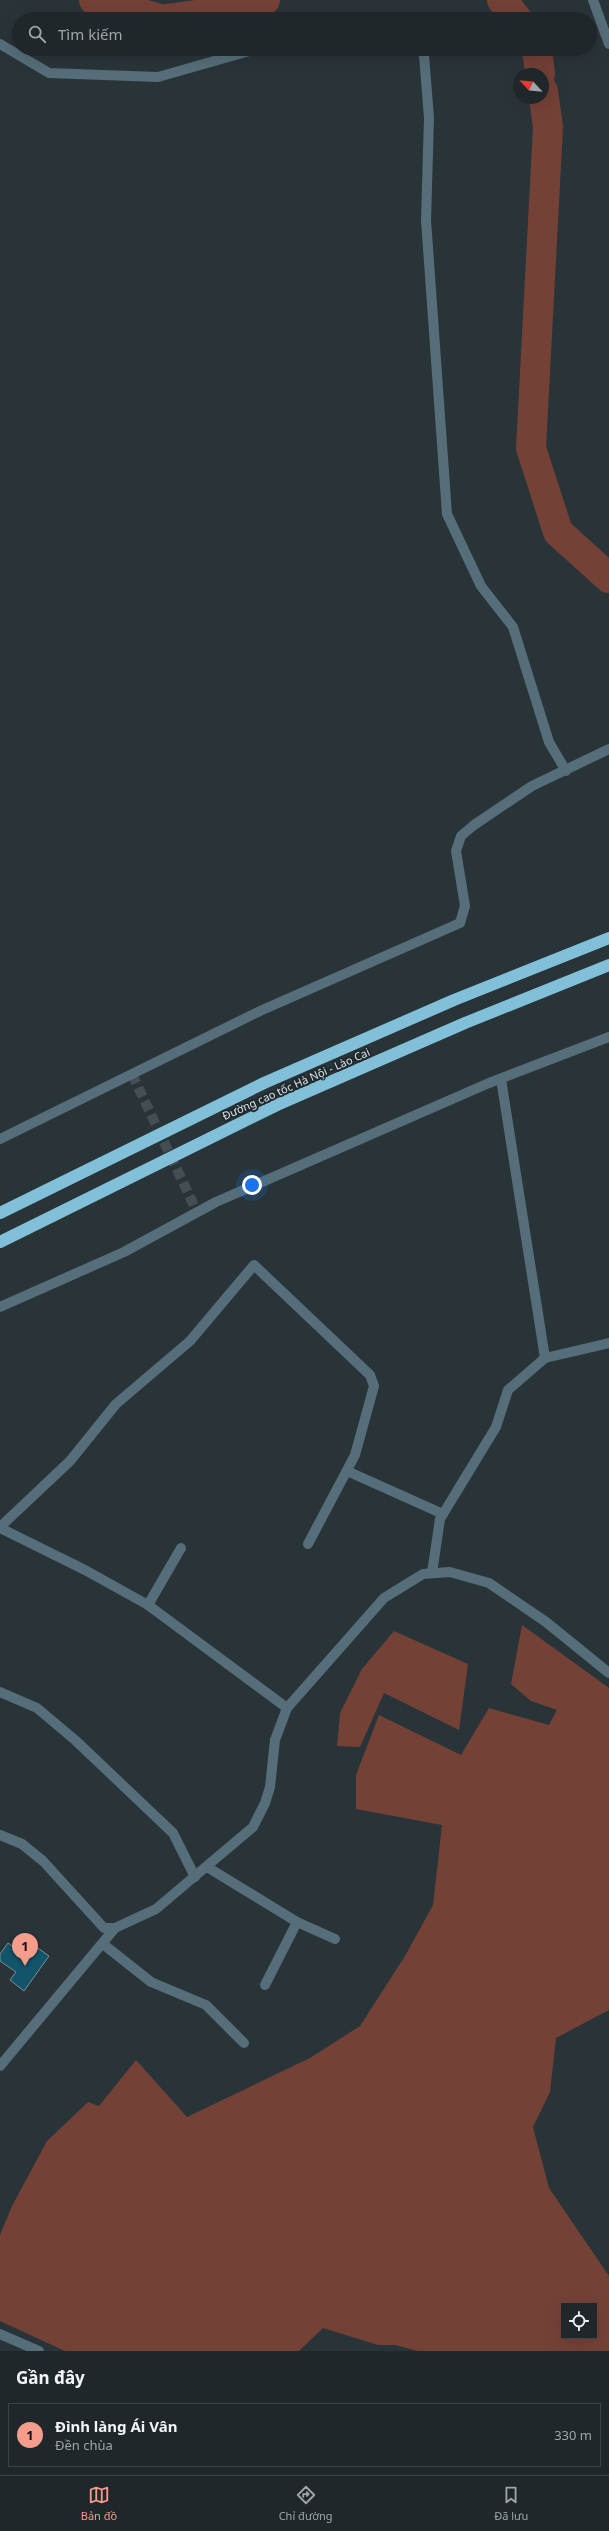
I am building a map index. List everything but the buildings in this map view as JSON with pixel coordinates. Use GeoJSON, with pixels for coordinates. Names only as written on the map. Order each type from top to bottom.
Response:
{"type":"FeatureCollection","features":[{"type":"Feature","properties":{"kind":"highway","name":"Đường cao tốc Hà Nội - Lào Cai"},"geometry":{"type":"LineString","coordinates":[[0,1213],[264,1083],[454,1000],[609,938]]}},
{"type":"Feature","properties":{"kind":"highway","name":"Đường cao tốc Hà Nội - Lào Cai"},"geometry":{"type":"LineString","coordinates":[[0,1242],[277,1105],[465,1023],[609,965]]}},
{"type":"Feature","properties":{"kind":"street"},"geometry":{"type":"LineString","coordinates":[[593,0],[609,44]]}},
{"type":"Feature","properties":{"kind":"street"},"geometry":{"type":"LineString","coordinates":[[0,44],[12,51]]}},
{"type":"Feature","properties":{"kind":"street"},"geometry":{"type":"LineString","coordinates":[[20,56],[49,73],[158,78],[232,56]]}},
{"type":"Feature","properties":{"kind":"street"},"geometry":{"type":"LineString","coordinates":[[424,56],[429,118],[426,220],[447,514],[481,586],[513,627],[549,742],[566,770]]}},
{"type":"Feature","properties":{"kind":"street"},"geometry":{"type":"LineString","coordinates":[[0,1139],[260,1011],[460,923],[465,906],[456,851],[462,836],[474,824],[532,786],[609,749]]}},
{"type":"Feature","properties":{"kind":"street"},"geometry":{"type":"LineString","coordinates":[[0,1307],[124,1252],[216,1202],[501,1079],[609,1037]]}},
{"type":"Feature","properties":{"kind":"street"},"geometry":{"type":"LineString","coordinates":[[501,1079],[545,1358]]}},
{"type":"Feature","properties":{"kind":"street"},"geometry":{"type":"LineString","coordinates":[[288,1708],[148,1605],[85,1570],[0,1527],[70,1461],[116,1404],[190,1341],[254,1265],[370,1374],[374,1386],[355,1455],[308,1544]]}},
{"type":"Feature","properties":{"kind":"street"},"geometry":{"type":"LineString","coordinates":[[432,1574],[440,1520],[496,1427],[508,1390],[545,1358],[609,1343]]}},
{"type":"Feature","properties":{"kind":"street"},"geometry":{"type":"LineString","coordinates":[[347,1471],[443,1514]]}},
{"type":"Feature","properties":{"kind":"street"},"geometry":{"type":"LineString","coordinates":[[148,1605],[182,1548]]}},
{"type":"Feature","properties":{"kind":"street"},"geometry":{"type":"LineString","coordinates":[[0,1835],[22,1844],[43,1861],[104,1928],[115,1928],[156,1909],[253,1827],[265,1803],[270,1787],[275,1740],[288,1708],[384,1598],[423,1574],[450,1572],[489,1584],[546,1622],[609,1673]]}},
{"type":"Feature","properties":{"kind":"street"},"geometry":{"type":"LineString","coordinates":[[0,1692],[37,1708],[75,1740],[173,1833],[195,1877]]}},
{"type":"Feature","properties":{"kind":"street"},"geometry":{"type":"LineString","coordinates":[[207,1867],[297,1922],[335,1939]]}},
{"type":"Feature","properties":{"kind":"street"},"geometry":{"type":"LineString","coordinates":[[265,1985],[297,1922]]}},
{"type":"Feature","properties":{"kind":"street"},"geometry":{"type":"LineString","coordinates":[[0,2066],[115,1928]]}},
{"type":"Feature","properties":{"kind":"street"},"geometry":{"type":"LineString","coordinates":[[103,1944],[151,1982],[206,2005],[244,2042]]}},
{"type":"Feature","properties":{"kind":"street"},"geometry":{"type":"LineString","coordinates":[[0,2334],[39,2351]]}},
{"type":"Feature","properties":{"kind":"shaded area"},"geometry":{"type":"Polygon","coordinates":[[[522,1625],[609,1688],[609,2010],[556,2038],[550,2092],[533,2127],[549,2188],[609,2276],[609,2351],[418,2351],[395,2345],[378,2345],[323,2328],[299,2351],[65,2351],[0,2321],[0,2235],[12,2206],[47,2141],[88,2102],[99,2106],[136,2060],[187,2117],[310,2058],[360,2026],[405,1956],[433,1905],[442,1825],[356,1809],[356,1775],[379,1715],[461,1755],[489,1708],[549,1725],[557,1710],[531,1701],[511,1684],[522,1625]]]}},
{"type":"Feature","properties":{"kind":"shaded area"},"geometry":{"type":"Polygon","coordinates":[[[394,1631],[468,1664],[459,1730],[384,1693],[360,1747],[337,1746],[340,1713],[362,1669],[394,1631]]]}},
{"type":"Feature","properties":{"kind":"waterway"},"geometry":{"type":"LineString","coordinates":[[94,0],[136,12]]}},
{"type":"Feature","properties":{"kind":"waterway"},"geometry":{"type":"LineString","coordinates":[[220,12],[235,10],[265,0]]}},
{"type":"Feature","properties":{"kind":"waterway"},"geometry":{"type":"LineString","coordinates":[[502,0],[511,12]]}},
{"type":"Feature","properties":{"kind":"waterway"},"geometry":{"type":"LineString","coordinates":[[538,56],[539,68]]}},
{"type":"Feature","properties":{"kind":"waterway"},"geometry":{"type":"LineString","coordinates":[[545,104],[548,127],[531,448],[558,532],[609,578]]}},
{"type":"Feature","properties":{"kind":"tunnel"},"geometry":{"type":"LineString","coordinates":[[132,1074],[197,1212]]}},
{"type":"Feature","properties":{"kind":"place","name":"Đình làng Ái Vân"},"geometry":{"type":"Point","coordinates":[25,1966]}}]}
